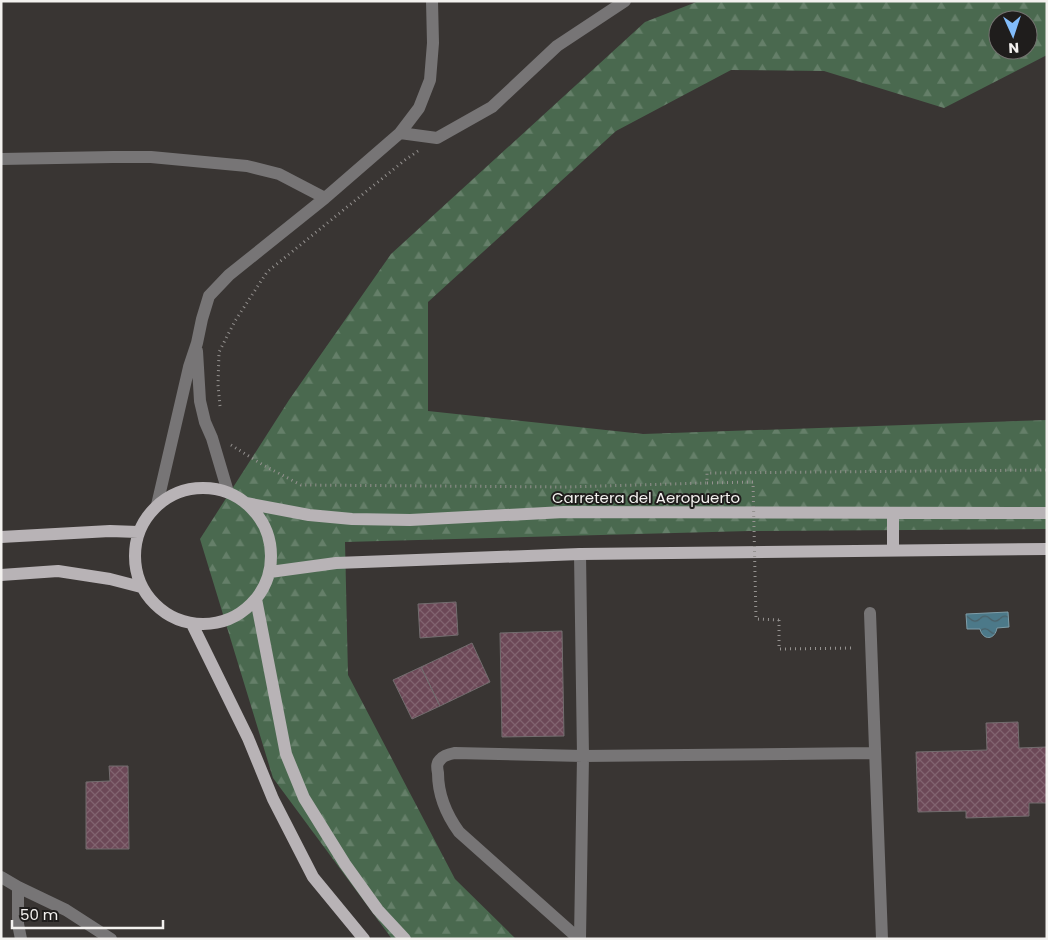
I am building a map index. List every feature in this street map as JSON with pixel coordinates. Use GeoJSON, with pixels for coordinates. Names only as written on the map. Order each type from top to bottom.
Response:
{"type":"FeatureCollection","features":[{"type":"Feature","properties":{"kind":"main road"},"geometry":{"type":"LineString","coordinates":[[206,488],[228,492],[246,503],[263,522],[268,534],[271,553],[270,572],[256,599],[243,611],[227,620],[209,624],[192,624],[176,619],[162,611],[150,600],[141,587],[136,574],[135,546],[138,532],[146,518],[157,505],[183,490],[206,488]]}},
{"type":"Feature","properties":{"kind":"main road","name":"Carretera del Aeropuerto"},"geometry":{"type":"LineString","coordinates":[[246,503],[309,515],[410,520],[564,512],[1047,513]]}},
{"type":"Feature","properties":{"kind":"main road"},"geometry":{"type":"LineString","coordinates":[[893,550],[894,513]]}},
{"type":"Feature","properties":{"kind":"main road"},"geometry":{"type":"LineString","coordinates":[[1,537],[110,531],[138,532]]}},
{"type":"Feature","properties":{"kind":"main road"},"geometry":{"type":"LineString","coordinates":[[270,572],[336,563],[580,554],[1047,549]]}},
{"type":"Feature","properties":{"kind":"main road"},"geometry":{"type":"LineString","coordinates":[[1,575],[58,571],[110,578],[141,587]]}},
{"type":"Feature","properties":{"kind":"main road"},"geometry":{"type":"LineString","coordinates":[[256,599],[286,754],[304,798],[345,864],[378,910],[405,939]]}},
{"type":"Feature","properties":{"kind":"main road"},"geometry":{"type":"LineString","coordinates":[[192,624],[248,738],[273,799],[313,877],[364,939]]}},
{"type":"Feature","properties":{"kind":"street"},"geometry":{"type":"LineString","coordinates":[[157,505],[189,367],[209,296],[229,275],[257,251],[325,198],[400,133],[419,108],[430,80],[433,43],[432,1]]}},
{"type":"Feature","properties":{"kind":"street"},"geometry":{"type":"LineString","coordinates":[[400,133],[437,138],[492,107],[557,46],[625,1]]}},
{"type":"Feature","properties":{"kind":"street"},"geometry":{"type":"LineString","coordinates":[[1,160],[151,157],[247,166],[279,174],[325,198]]}},
{"type":"Feature","properties":{"kind":"street"},"geometry":{"type":"LineString","coordinates":[[197,343],[200,401],[228,492]]}},
{"type":"Feature","properties":{"kind":"street"},"geometry":{"type":"LineString","coordinates":[[580,554],[583,756],[580,939]]}},
{"type":"Feature","properties":{"kind":"street"},"geometry":{"type":"LineString","coordinates":[[870,613],[882,939]]}},
{"type":"Feature","properties":{"kind":"street"},"geometry":{"type":"LineString","coordinates":[[580,939],[459,832],[449,818],[438,787],[437,764],[440,759],[455,753],[583,756],[875,753]]}},
{"type":"Feature","properties":{"kind":"street"},"geometry":{"type":"LineString","coordinates":[[1,877],[66,910],[111,939]]}},
{"type":"Feature","properties":{"kind":"street"},"geometry":{"type":"LineString","coordinates":[[18,887],[18,924],[21,939]]}},
{"type":"Feature","properties":{"kind":"path"},"geometry":{"type":"LineString","coordinates":[[220,413],[218,385],[219,352],[235,321],[267,272],[404,160],[437,138]]}},
{"type":"Feature","properties":{"kind":"path"},"geometry":{"type":"LineString","coordinates":[[227,438],[232,446],[301,485],[566,487],[753,482],[756,619],[780,620],[779,649],[871,648]]}},
{"type":"Feature","properties":{"kind":"path"},"geometry":{"type":"LineString","coordinates":[[707,483],[707,473],[1047,470]]}},
{"type":"Feature","properties":{"kind":"green space"},"geometry":{"type":"Polygon","coordinates":[[[699,1],[1047,1],[1047,55],[1038,60],[1038,10],[988,10],[988,60],[1037,60],[944,108],[824,71],[731,70],[616,131],[428,302],[428,411],[643,434],[1047,420],[1047,529],[749,531],[345,542],[348,675],[455,879],[516,939],[392,939],[273,778],[200,539],[289,400],[391,254],[645,22],[699,1]]]}},
{"type":"Feature","properties":{"kind":"water"},"geometry":{"type":"Polygon","coordinates":[[[1008,612],[1009,627],[997,628],[992,637],[984,636],[980,629],[967,629],[966,614],[1008,612]]]}},
{"type":"Feature","properties":{"kind":"building"},"geometry":{"type":"Polygon","coordinates":[[[456,602],[458,635],[420,638],[418,604],[456,602]]]}},
{"type":"Feature","properties":{"kind":"building"},"geometry":{"type":"Polygon","coordinates":[[[562,631],[564,736],[502,737],[500,633],[562,631]]]}},
{"type":"Feature","properties":{"kind":"building"},"geometry":{"type":"Polygon","coordinates":[[[472,643],[490,682],[440,706],[421,667],[472,643]]]}},
{"type":"Feature","properties":{"kind":"building"},"geometry":{"type":"Polygon","coordinates":[[[421,667],[440,706],[412,719],[393,680],[421,667]]]}},
{"type":"Feature","properties":{"kind":"building"},"geometry":{"type":"Polygon","coordinates":[[[1018,722],[1019,748],[1047,747],[1047,803],[1029,803],[1029,816],[966,818],[966,811],[918,812],[916,752],[987,750],[986,723],[1018,722]]]}},
{"type":"Feature","properties":{"kind":"building"},"geometry":{"type":"Polygon","coordinates":[[[109,766],[128,766],[129,849],[86,849],[86,782],[110,781],[109,766]]]}}]}
